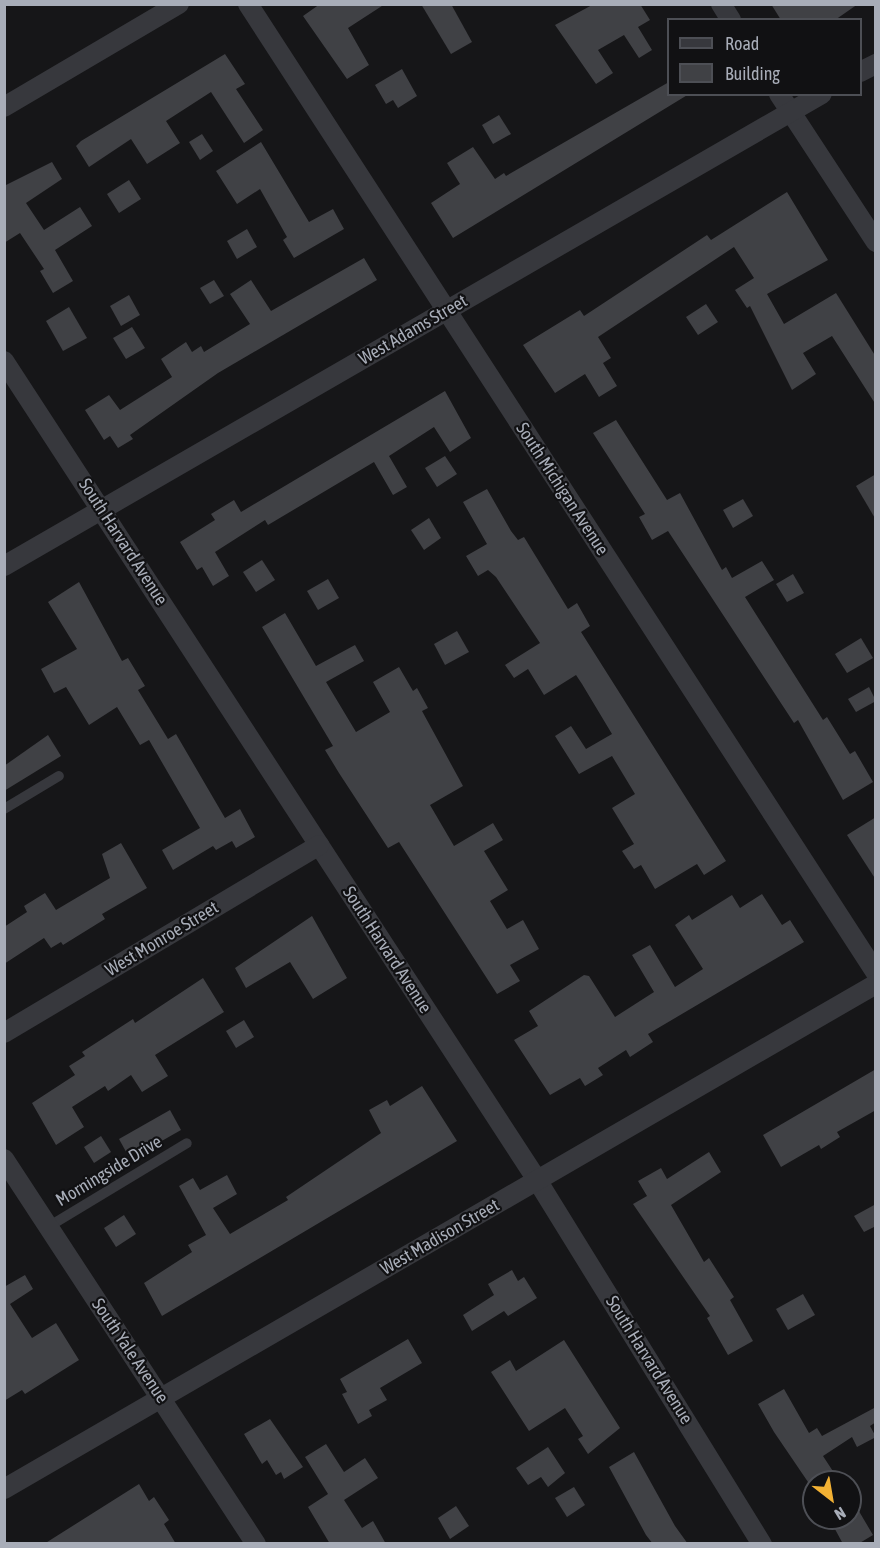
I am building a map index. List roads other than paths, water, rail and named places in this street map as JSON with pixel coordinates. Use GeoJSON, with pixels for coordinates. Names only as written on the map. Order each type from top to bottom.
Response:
{"type":"FeatureCollection","features":[{"type":"Feature","properties":{"kind":"street"},"geometry":{"type":"LineString","coordinates":[[4,107],[178,4]]}},
{"type":"Feature","properties":{"kind":"street","name":"South Michigan Avenue"},"geometry":{"type":"LineString","coordinates":[[248,4],[876,973]]}},
{"type":"Feature","properties":{"kind":"street"},"geometry":{"type":"LineString","coordinates":[[721,4],[729,18]]}},
{"type":"Feature","properties":{"kind":"street"},"geometry":{"type":"LineString","coordinates":[[862,71],[876,63]]}},
{"type":"Feature","properties":{"kind":"street"},"geometry":{"type":"LineString","coordinates":[[780,96],[876,242]]}},
{"type":"Feature","properties":{"kind":"street","name":"West Adams Street"},"geometry":{"type":"LineString","coordinates":[[4,566],[819,96]]}},
{"type":"Feature","properties":{"kind":"street","name":"South Harvard Avenue"},"geometry":{"type":"LineString","coordinates":[[4,361],[537,1180],[762,1544]]}},
{"type":"Feature","properties":{"kind":"street","name":"West Monroe Street"},"geometry":{"type":"LineString","coordinates":[[4,1033],[319,845]]}},
{"type":"Feature","properties":{"kind":"street","name":"West Madison Street"},"geometry":{"type":"LineString","coordinates":[[4,1489],[876,984]]}},
{"type":"Feature","properties":{"kind":"street","name":"South Yale Avenue"},"geometry":{"type":"LineString","coordinates":[[4,1159],[256,1544]]}},
{"type":"Feature","properties":{"kind":"lane"},"geometry":{"type":"LineString","coordinates":[[4,809],[59,776]]}},
{"type":"Feature","properties":{"kind":"lane","name":"Morningside Drive"},"geometry":{"type":"LineString","coordinates":[[48,1227],[187,1143]]}}]}
